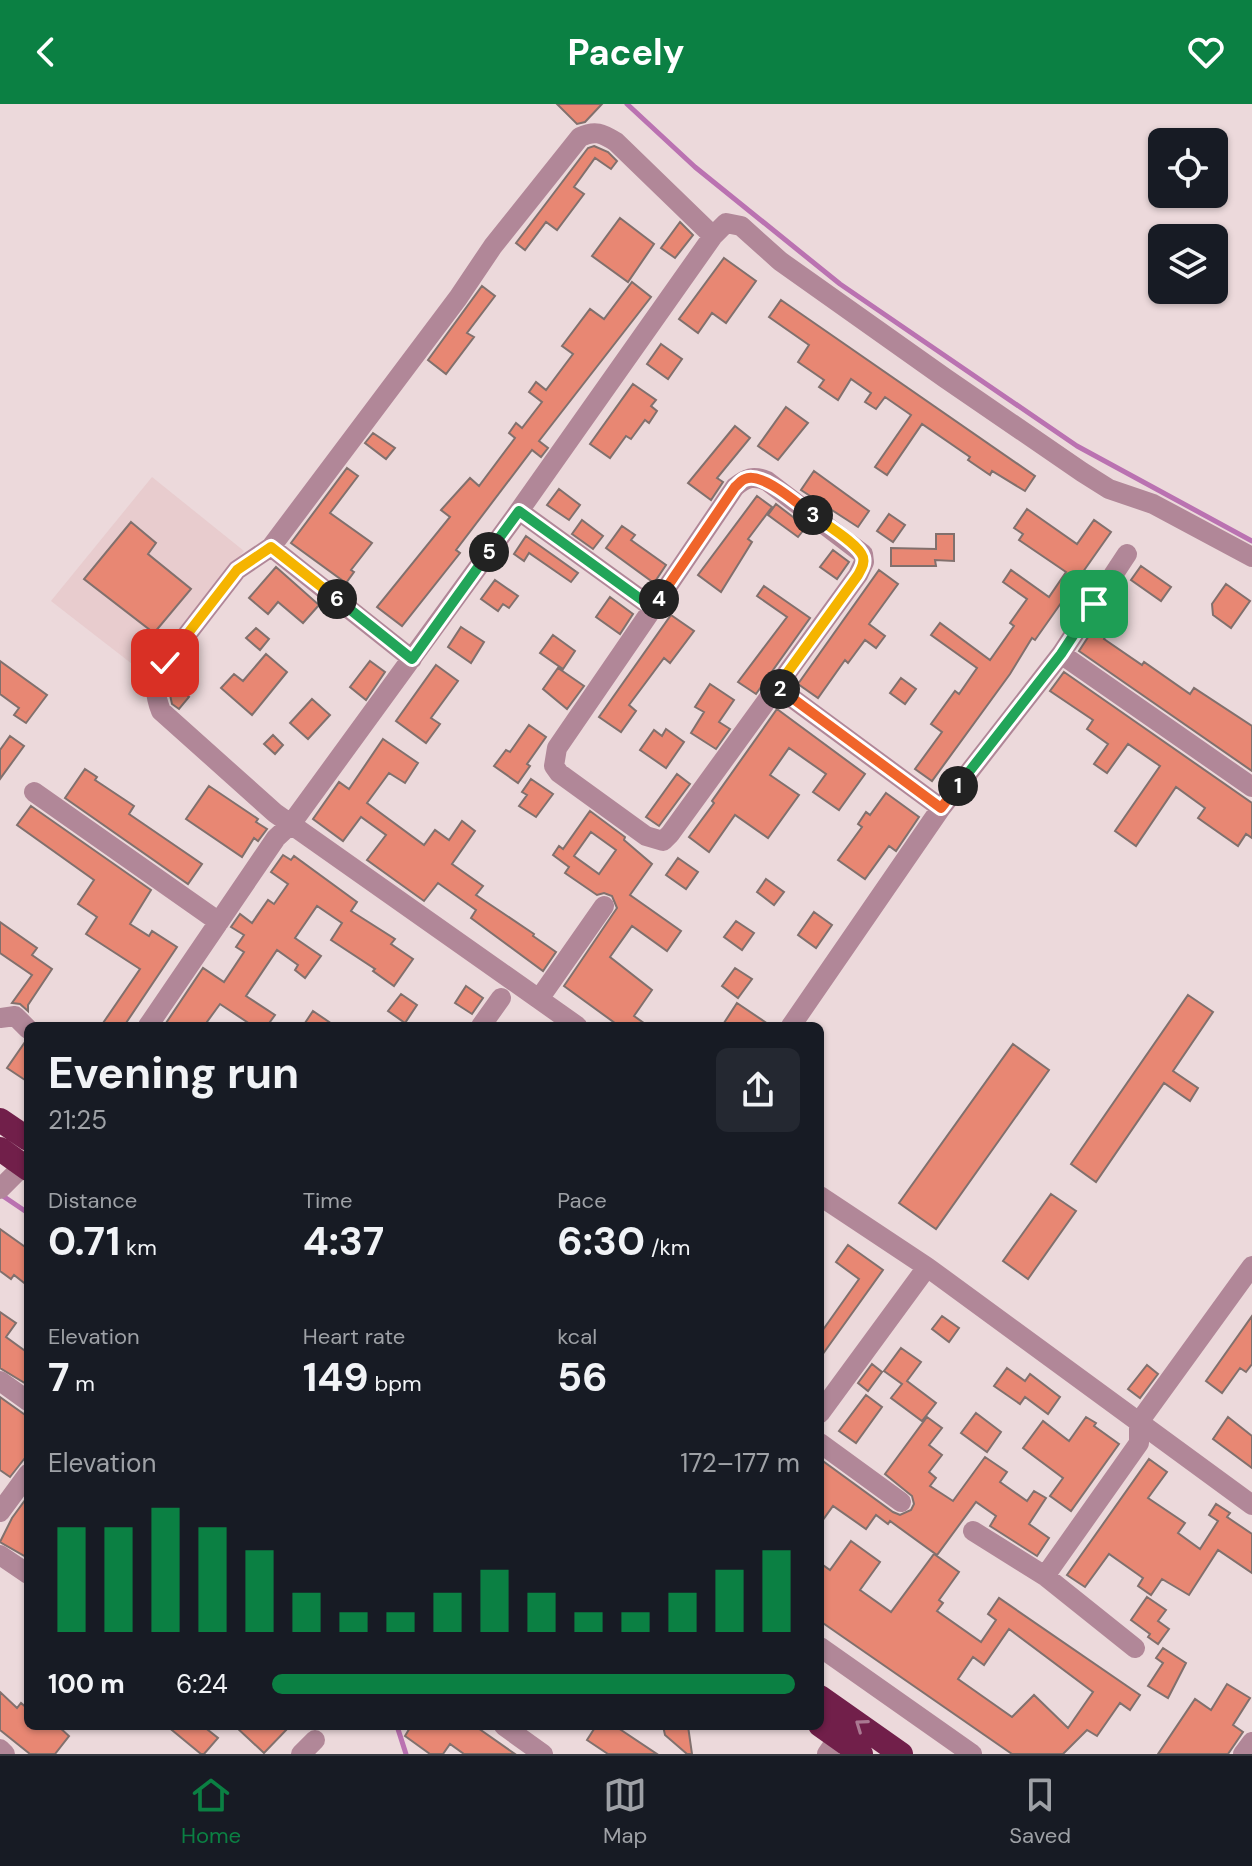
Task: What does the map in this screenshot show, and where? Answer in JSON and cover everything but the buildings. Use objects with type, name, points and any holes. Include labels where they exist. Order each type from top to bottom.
[{"type":"highway","points":[[0,1120],[24,1136]]},
{"type":"highway","points":[[0,1149],[24,1166]]},
{"type":"highway","points":[[824,1700],[901,1754]]},
{"type":"highway","points":[[828,1739],[861,1754]]},
{"type":"street","points":[[571,1022],[275,813],[161,711],[154,695],[156,680],[165,663],[237,570],[271,547],[458,298],[502,234],[580,137],[591,131],[616,142],[713,236]]},
{"type":"street","points":[[151,1022],[276,838],[291,824],[412,659],[713,236],[726,223],[741,226],[780,261],[1082,472],[1109,489],[1153,504],[1252,557]]},
{"type":"street","points":[[757,477],[767,481],[863,554],[864,562],[858,575],[663,841],[646,836],[559,773],[554,766],[557,748],[653,608],[735,487],[745,479],[757,477]]},
{"type":"street","points":[[519,511],[653,608]]},
{"type":"street","points":[[271,547],[412,659]]},
{"type":"street","points":[[794,1022],[941,808],[1061,654],[1127,554]]},
{"type":"street","points":[[1061,654],[1252,787]]},
{"type":"street","points":[[777,687],[941,808]]},
{"type":"street","points":[[34,792],[219,922]]},
{"type":"street","points":[[539,999],[604,906]]},
{"type":"street","points":[[484,1022],[501,998]]},
{"type":"street","points":[[0,1018],[15,1016],[24,1025]]},
{"type":"street","points":[[1,1188],[24,1168]]},
{"type":"street","points":[[824,1199],[927,1267],[1252,1505]]},
{"type":"street","points":[[1045,1576],[1139,1443],[1139,1422],[1252,1266]]},
{"type":"street","points":[[824,1408],[927,1267]]},
{"type":"street","points":[[0,1381],[24,1398]]},
{"type":"street","points":[[824,1446],[901,1502]]},
{"type":"street","points":[[0,1512],[24,1479]]},
{"type":"street","points":[[973,1531],[1045,1576],[1135,1648]]},
{"type":"street","points":[[0,1555],[24,1571]]},
{"type":"street","points":[[824,1650],[972,1754]]},
{"type":"street","points":[[510,1730],[543,1754]]},
{"type":"street","points":[[1243,1754],[1252,1742]]},
{"type":"street","points":[[0,1749],[5,1754]]},
{"type":"shaded area","points":[[152,477],[244,551],[145,674],[51,601]]},
{"type":"waterway","points":[[627,104],[695,167],[840,284],[1077,446],[1252,541]]},
{"type":"waterway","points":[[0,1194],[24,1210]]},
{"type":"waterway","points":[[398,1730],[406,1754]]},
{"type":"route","points":[[165,663],[237,570],[271,547],[412,659],[519,511],[653,608],[735,487],[745,479],[757,477],[767,481],[856,547],[863,554],[864,562],[858,575],[777,687],[941,808],[1061,654],[1094,604]]}]
